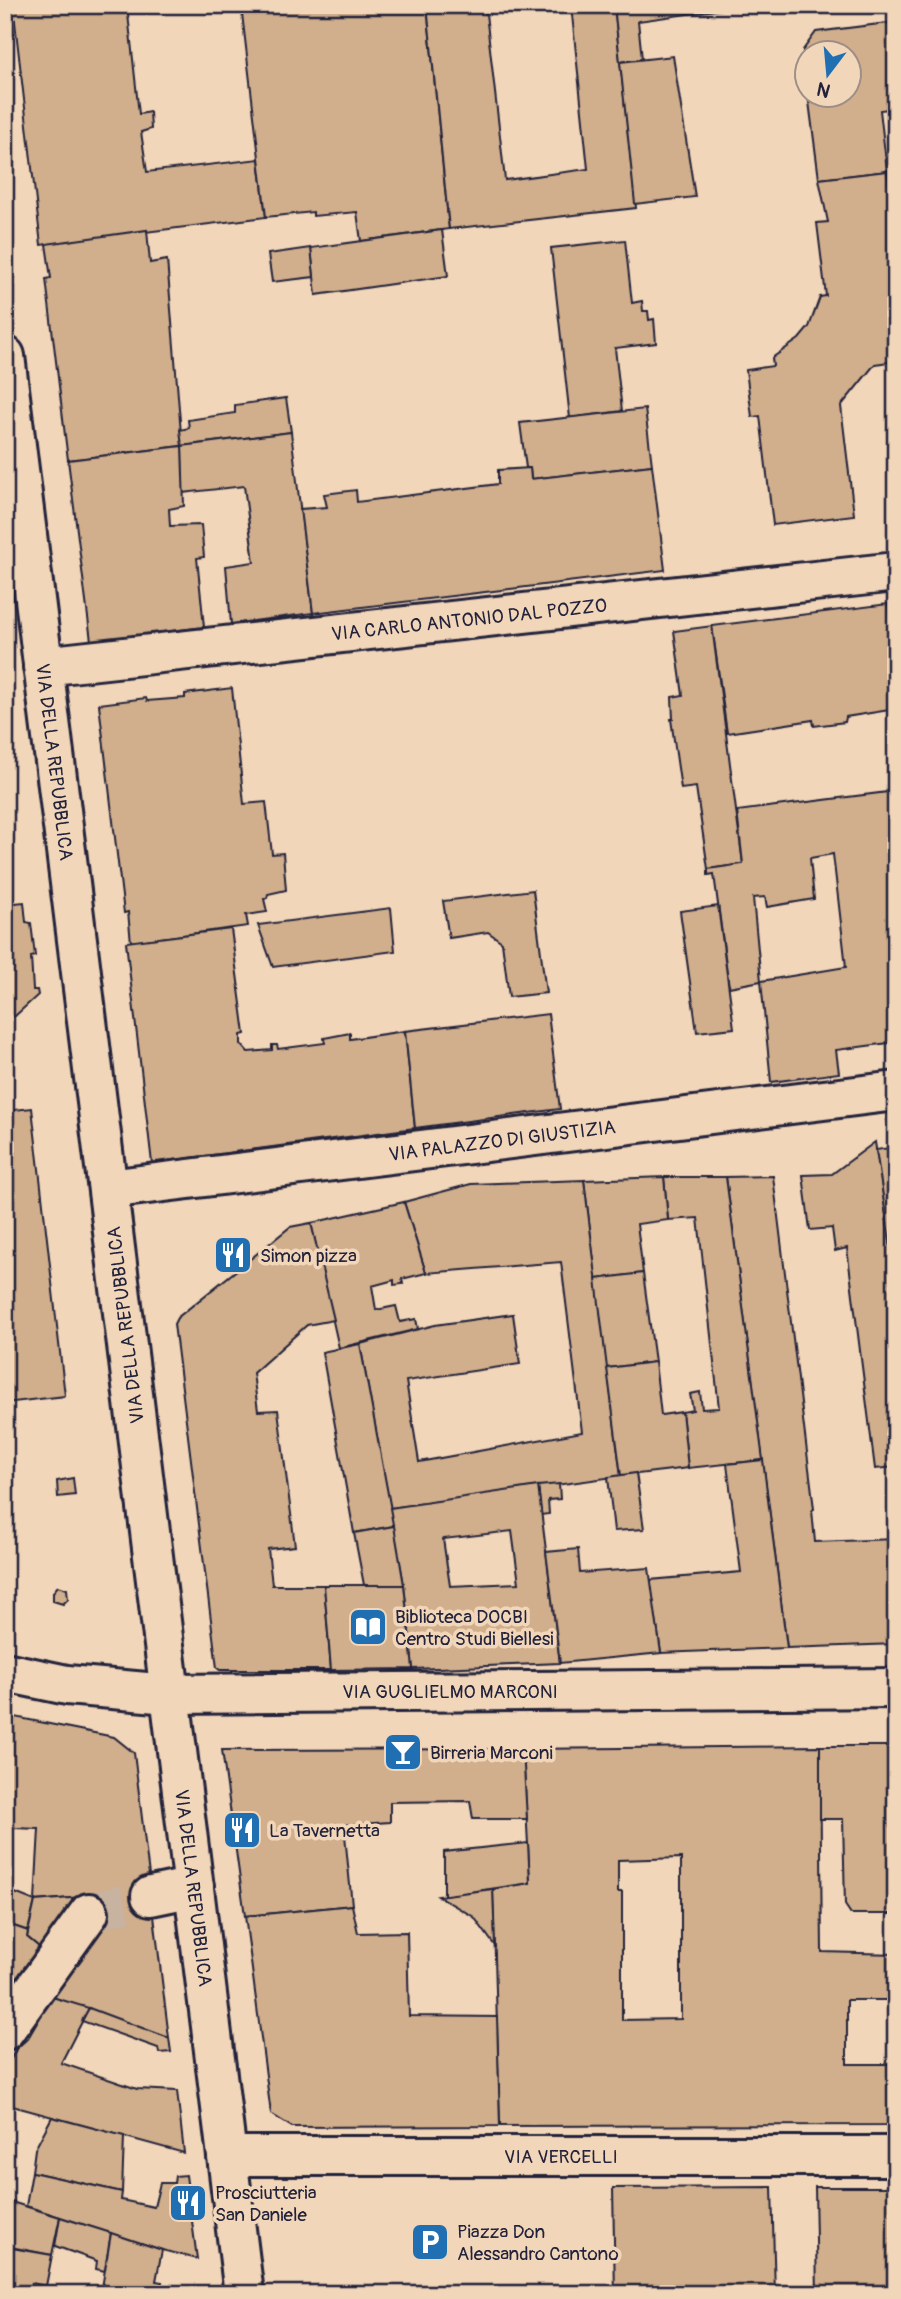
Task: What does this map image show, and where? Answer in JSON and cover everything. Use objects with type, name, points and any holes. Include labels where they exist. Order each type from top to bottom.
[{"type":"street","name":"VIA DELLA REPUBBLICA","points":[[5,356],[244,2294]]},
{"type":"street","name":"VIA CARLO ANTONIO DAL POZZO","points":[[43,666],[896,572]]},
{"type":"street","name":"VIA PALAZZO DI GIUSTIZIA","points":[[108,1189],[896,1091]]},
{"type":"street","name":"VIA GUGLIELMO MARCONI","points":[[5,1672],[67,1685],[169,1694],[896,1688]]},
{"type":"street","points":[[151,1896],[194,1887]]},
{"type":"street","points":[[5,2030],[89,1913]]},
{"type":"street","name":"VIA VERCELLI","points":[[227,2156],[896,2156]]},
{"type":"building","points":[[13,5],[127,5],[139,114],[150,112],[151,129],[141,132],[147,172],[259,159],[266,217],[41,245]]},
{"type":"building","points":[[241,5],[427,5],[449,229],[361,241],[357,212],[313,216],[313,212],[266,217]]},
{"type":"building","points":[[427,5],[485,5],[505,180],[588,169],[571,5],[614,5],[636,208],[449,229]]},
{"type":"building","points":[[614,5],[751,5],[638,21],[642,59],[620,62]]},
{"type":"building","points":[[896,22],[896,108],[880,110],[887,171],[819,179],[810,108],[862,108],[862,38],[812,38],[816,32]]},
{"type":"building","points":[[673,56],[695,197],[635,204],[620,62]]},
{"type":"building","points":[[887,171],[893,214],[896,213],[896,361],[875,364],[841,406],[854,515],[773,525],[760,416],[752,417],[746,370],[773,366],[772,358],[799,339],[809,327],[820,297],[826,296],[817,223],[828,222],[819,179]]},
{"type":"building","points":[[147,230],[150,263],[167,260],[182,446],[68,460],[46,279],[51,278],[46,244]]},
{"type":"building","points":[[442,230],[448,276],[316,295],[311,248]]},
{"type":"building","points":[[625,240],[632,303],[642,301],[643,311],[648,311],[649,320],[654,319],[656,343],[615,348],[622,411],[570,418],[551,248]]},
{"type":"building","points":[[311,248],[314,277],[272,282],[268,254]]},
{"type":"building","points":[[286,398],[291,432],[182,446],[180,430],[189,428],[188,420],[235,413],[235,405]]},
{"type":"building","points":[[645,409],[652,465],[531,479],[530,468],[526,468],[520,423]]},
{"type":"building","points":[[291,432],[313,613],[231,624],[226,566],[254,562],[244,486],[183,493],[182,446]]},
{"type":"building","points":[[182,446],[184,506],[169,509],[170,526],[201,525],[204,557],[197,558],[204,627],[91,641],[68,460]]},
{"type":"building","points":[[652,465],[665,570],[313,613],[300,509],[327,507],[324,494],[356,490],[357,502],[498,484],[498,470],[530,468],[531,479]]},
{"type":"building","points":[[896,603],[896,666],[888,604]]},
{"type":"building","points":[[888,604],[896,666],[896,709],[846,717],[845,722],[814,726],[813,720],[727,733],[712,626]]},
{"type":"building","points":[[712,626],[743,864],[708,869],[696,787],[681,789],[671,719],[672,697],[683,695],[674,631]]},
{"type":"building","points":[[232,688],[244,804],[266,802],[272,854],[283,853],[286,890],[268,894],[264,899],[267,912],[246,915],[248,926],[131,942],[128,912],[124,913],[99,704],[146,698],[147,701],[185,698],[185,694]]},
{"type":"building","points":[[896,791],[896,1042],[836,1050],[839,1073],[771,1082],[761,981],[729,987],[714,874],[708,875],[708,869],[743,864],[737,811]],"holes":[[[833,854],[846,967],[761,981],[753,898],[765,897],[767,907],[814,899],[810,858]]]},
{"type":"building","points":[[533,890],[546,993],[509,997],[502,942],[488,932],[449,938],[443,901]]},
{"type":"building","points":[[24,902],[26,922],[31,923],[35,956],[31,957],[33,990],[37,990],[38,995],[15,1016],[5,1017],[5,904]]},
{"type":"building","points":[[718,906],[734,1028],[697,1032],[680,911]]},
{"type":"building","points":[[391,908],[395,951],[273,967],[258,925]]},
{"type":"building","points":[[231,929],[245,1034],[241,1035],[241,1044],[248,1052],[272,1050],[272,1045],[277,1045],[278,1049],[325,1043],[324,1038],[350,1033],[350,1039],[405,1031],[415,1128],[152,1163],[126,942]]},
{"type":"building","points":[[548,1014],[560,1109],[415,1128],[405,1031]]},
{"type":"building","points":[[32,1108],[65,1396],[5,1403],[5,1111]]},
{"type":"building","points":[[875,1142],[896,1281],[896,1467],[875,1469],[847,1248],[835,1251],[832,1228],[810,1230],[803,1175],[832,1174]]},
{"type":"building","points":[[896,1147],[896,1281],[876,1150]]},
{"type":"building","points":[[773,1176],[814,1509],[815,1542],[896,1539],[896,1644],[787,1648],[726,1177]]},
{"type":"building","points":[[664,1177],[726,1177],[763,1460],[688,1468],[682,1412],[693,1410],[690,1394],[700,1392],[702,1409],[719,1408],[698,1218],[668,1220]]},
{"type":"building","points":[[664,1177],[668,1220],[637,1224],[643,1273],[596,1279],[584,1180]]},
{"type":"building","points":[[584,1180],[621,1476],[390,1508],[360,1344],[435,1325],[513,1314],[520,1364],[406,1381],[419,1462],[582,1432],[561,1262],[426,1273],[404,1202],[471,1184]]},
{"type":"building","points":[[404,1202],[426,1273],[402,1279],[403,1284],[394,1285],[394,1280],[372,1286],[376,1310],[396,1306],[400,1322],[416,1319],[418,1329],[339,1348],[311,1223]]},
{"type":"building","points":[[311,1223],[334,1320],[307,1325],[253,1373],[258,1411],[278,1410],[295,1546],[268,1549],[272,1585],[324,1585],[331,1670],[220,1670],[217,1668],[174,1324],[177,1318],[290,1227]]},
{"type":"building","points":[[643,1273],[655,1362],[607,1368],[596,1279]]},
{"type":"building","points":[[360,1344],[394,1526],[354,1533],[322,1352]]},
{"type":"building","points":[[655,1362],[661,1415],[682,1412],[688,1468],[621,1476],[607,1368]]},
{"type":"building","points":[[763,1460],[787,1648],[661,1653],[650,1580],[741,1572],[727,1464]]},
{"type":"building","points":[[636,1473],[644,1529],[614,1531],[608,1477]]},
{"type":"building","points":[[73,1478],[75,1495],[58,1497],[57,1481]]},
{"type":"building","points":[[559,1484],[560,1499],[548,1500],[549,1514],[541,1515],[538,1486]]},
{"type":"building","points":[[538,1486],[560,1663],[413,1669],[404,1585],[390,1508]],"holes":[[[512,1531],[519,1583],[450,1586],[443,1539]]]},
{"type":"building","points":[[394,1526],[404,1585],[364,1585],[354,1533]]},
{"type":"building","points":[[578,1549],[580,1573],[649,1568],[661,1653],[560,1663],[546,1552]]},
{"type":"building","name":"Biblioteca DOCBI Centro Studi Biellesi","points":[[324,1585],[404,1585],[413,1669],[331,1670]]},
{"type":"building","points":[[58,1586],[67,1589],[68,1599],[63,1604],[53,1601],[53,1592]]},
{"type":"building","points":[[5,1715],[114,1737],[134,1753],[169,2038],[52,1997],[83,1897],[35,1901],[39,1829],[5,1825]]},
{"type":"building","points":[[820,1746],[822,1952],[896,1954],[896,2000],[847,2000],[847,2064],[896,2064],[896,2125],[500,2126],[493,1889],[530,1883],[523,1749]],"holes":[[[681,1858],[681,2019],[622,2020],[622,1892],[618,1892],[618,1860]]]},
{"type":"building","points":[[820,1746],[896,1746],[896,1914],[851,1914],[845,1905],[843,1819],[820,1819]]},
{"type":"building","points":[[523,1749],[527,1819],[473,1819],[470,1801],[390,1802],[390,1822],[344,1825],[352,1905],[245,1916],[222,1750]]},
{"type":"building","points":[[528,1843],[530,1883],[444,1896],[444,1852]]},
{"type":"building","points":[[5,1889],[35,1901],[28,1931],[5,1923]]},
{"type":"building","points":[[493,1889],[495,1946],[474,1917],[438,1896]]},
{"type":"building","points":[[83,1897],[45,1952],[27,1937],[35,1901]]},
{"type":"building","points":[[352,1905],[358,1933],[407,1932],[409,2016],[497,2017],[500,2126],[292,2127],[271,2114],[245,1916]]},
{"type":"building","points":[[5,1923],[28,1931],[27,1937],[45,1952],[5,2009]]},
{"type":"building","points":[[52,1997],[89,2008],[61,2063],[137,2089],[177,2091],[184,2153],[5,2104],[5,2069],[17,2048],[28,2038]]},
{"type":"building","points":[[89,2008],[169,2038],[171,2052],[159,2053],[158,2048],[82,2021]]},
{"type":"building","points":[[52,2117],[124,2136],[122,2192],[32,2172],[35,2149]]},
{"type":"building","points":[[32,2172],[122,2192],[121,2200],[154,2207],[160,2183],[174,2183],[175,2176],[186,2175],[197,2259],[26,2206]]},
{"type":"building","points":[[772,2187],[775,2294],[615,2294],[613,2188]]},
{"type":"building","points":[[815,2187],[896,2187],[896,2294],[817,2294]]},
{"type":"building","points":[[5,2200],[60,2217],[52,2255],[5,2246]]},
{"type":"building","points":[[60,2217],[111,2233],[105,2271],[96,2269],[97,2261],[55,2246]]},
{"type":"building","points":[[111,2233],[162,2250],[156,2281],[162,2282],[160,2291],[154,2291],[154,2294],[101,2294]]},
{"type":"building","points":[[6,2247],[52,2255],[46,2286],[31,2283],[29,2294],[5,2294]]},
{"type":"tunnel","points":[[89,1913],[151,1896]]},
{"type":"place","name":"Simon pizza","points":[[233,1255]]},
{"type":"place","name":"Biblioteca DOCBI Centro Studi Biellesi","points":[[368,1627]]},
{"type":"place","name":"Birreria Marconi","points":[[403,1752]]},
{"type":"place","name":"La Tavernetta","points":[[242,1830]]},
{"type":"place","name":"Prosciutteria San Daniele","points":[[188,2203]]},
{"type":"place","name":"Piazza Don Alessandro Cantono","points":[[430,2242]]}]
